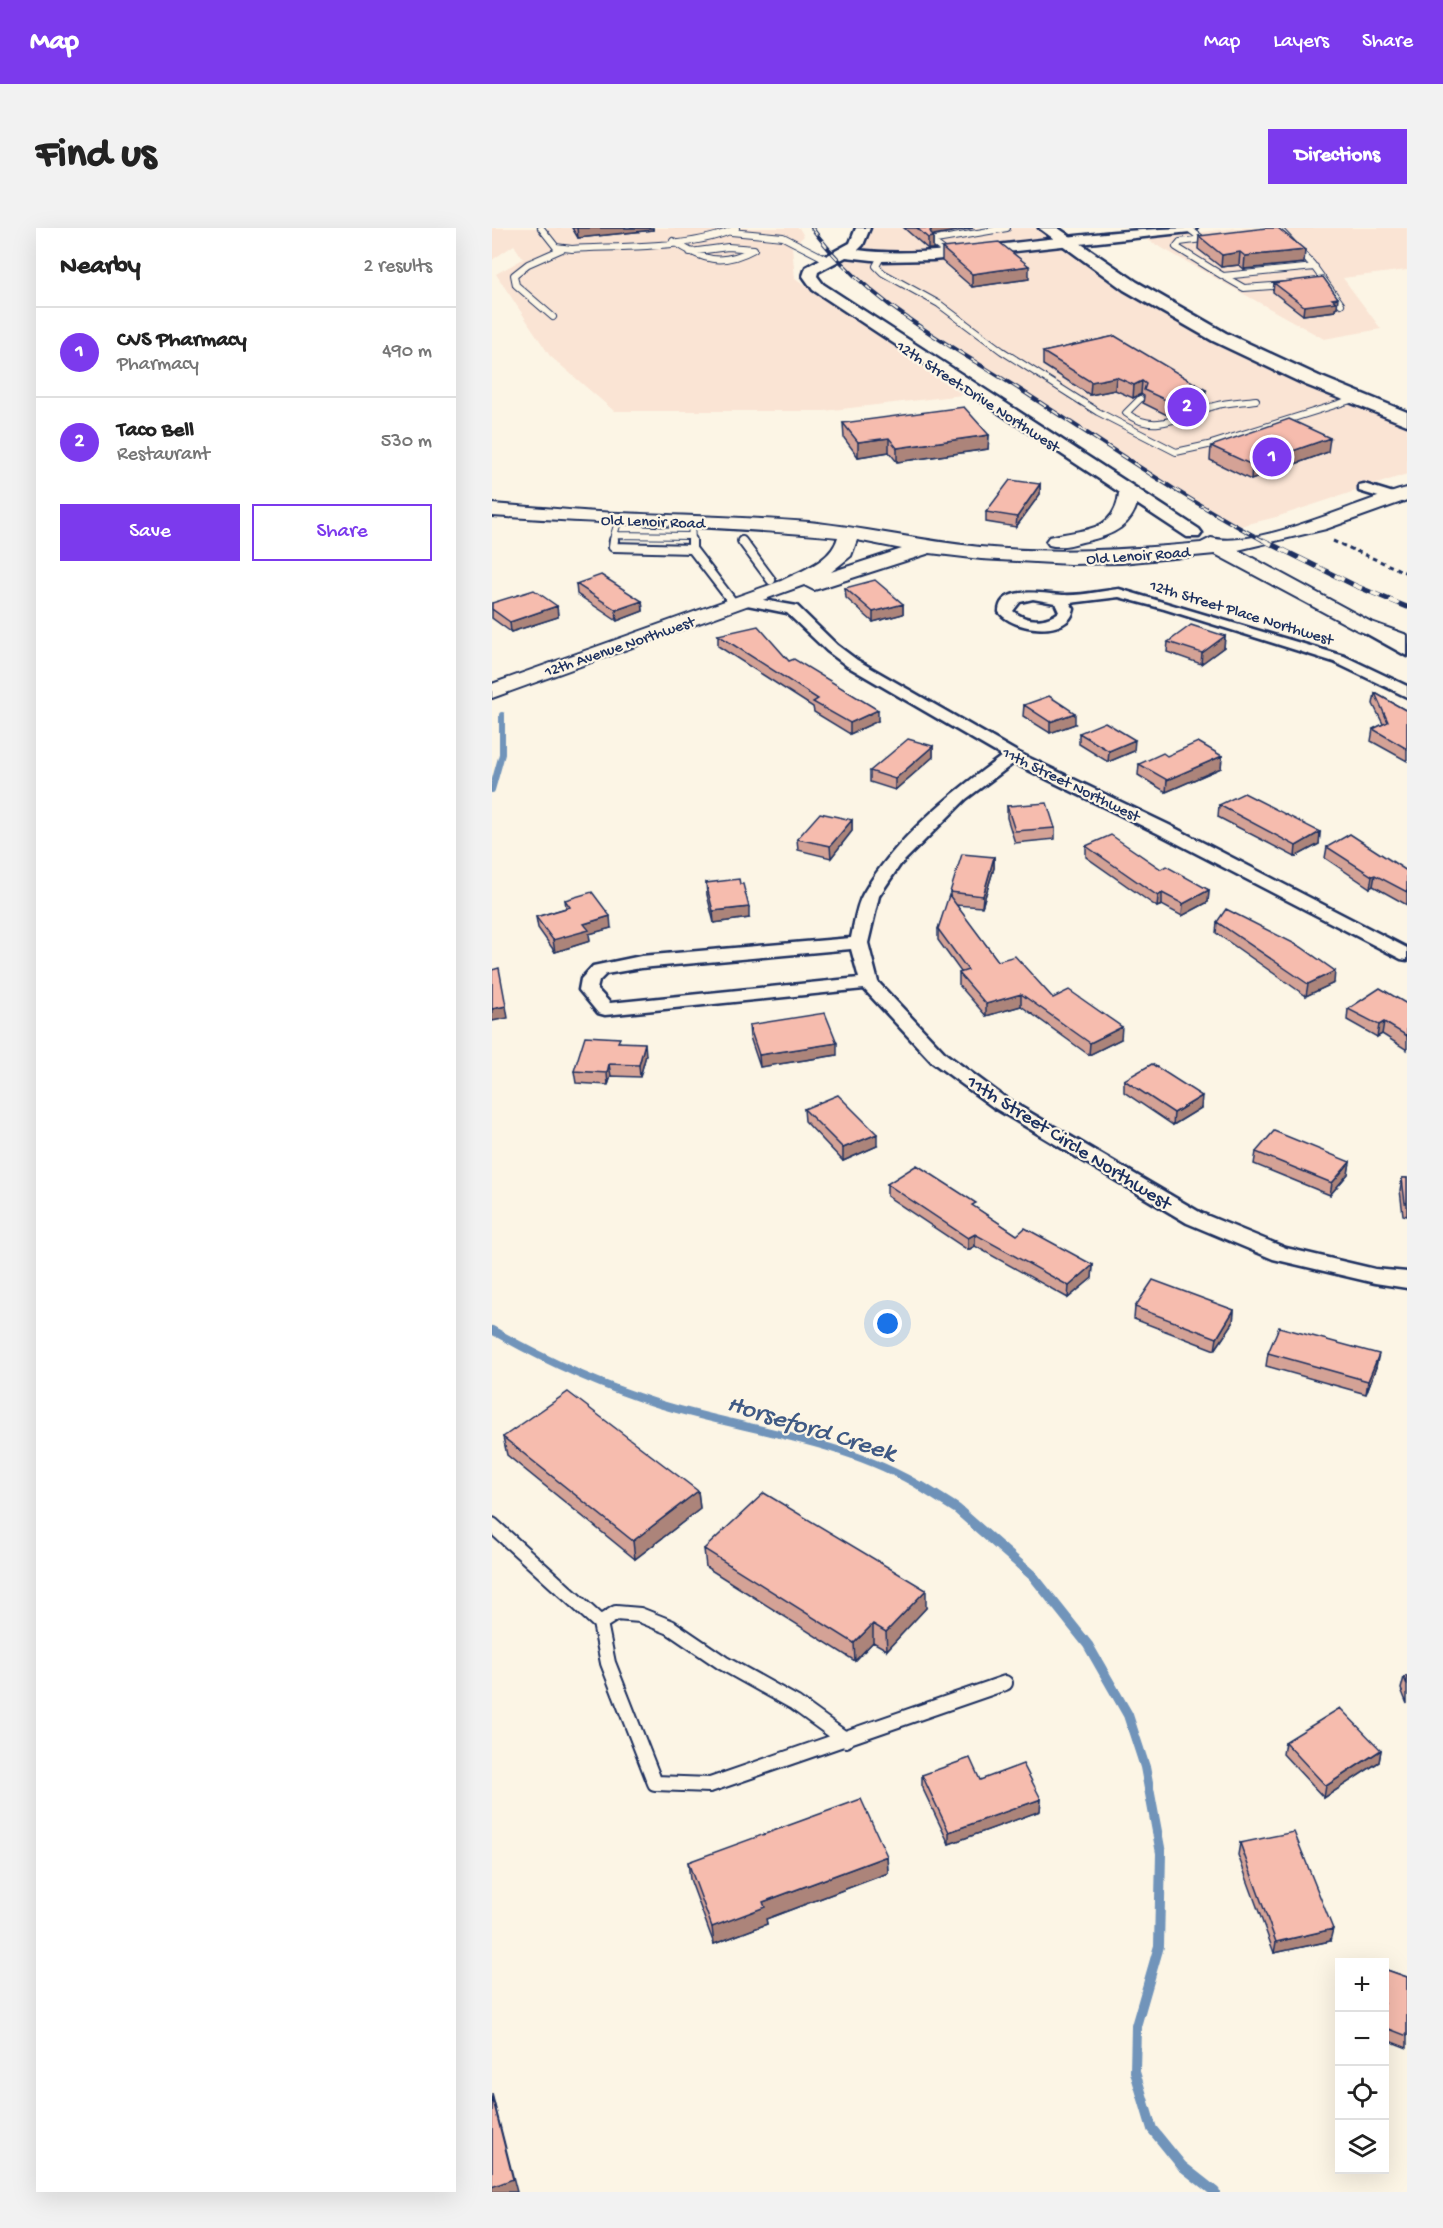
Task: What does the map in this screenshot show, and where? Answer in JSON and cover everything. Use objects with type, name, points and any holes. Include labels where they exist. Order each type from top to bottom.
[{"type":"highway","points":[[1047,228],[1064,242],[1141,292],[1237,346],[1354,399],[1407,419]]},
{"type":"highway","points":[[1092,233],[1126,256]]},
{"type":"highway","points":[[1372,406],[1407,424]]},
{"type":"main road","points":[[1343,495],[1407,474]]},
{"type":"main road","points":[[1056,541],[1096,535],[1112,527],[1126,512],[1129,493]]},
{"type":"main road","points":[[1217,548],[1261,540],[1319,525],[1403,498]]},
{"type":"main road","name":"Old Lenoir Road","points":[[492,510],[617,527],[690,528],[811,543],[849,532],[902,528],[1056,541],[1193,533],[1236,527],[1289,513]]},
{"type":"main road","name":"Old Lenoir Road","points":[[849,532],[928,547],[991,554],[1070,558],[1121,557],[1217,548],[1364,626],[1407,642]]},
{"type":"main road","name":"12th Avenue Northwest","points":[[492,691],[788,585],[823,568],[844,552],[849,532]]},
{"type":"main road","name":"12th Street Drive Northwest","points":[[1193,533],[1217,548]]},
{"type":"main road","name":"12th Avenue Northwest","points":[[741,603],[771,580],[811,543]]},
{"type":"main road","name":"12th Avenue Northwest","points":[[741,603],[795,590],[928,547]]},
{"type":"street","name":"12th Street Drive Northwest","points":[[863,228],[856,244],[811,270],[810,276],[825,294],[1193,533]]},
{"type":"street","points":[[843,252],[881,257],[950,255],[1064,242],[1092,233],[1189,228]]},
{"type":"street","points":[[1364,488],[1403,498]]},
{"type":"street","name":"12th Street Place Northwest","points":[[1060,600],[1119,593],[1169,606],[1339,659],[1407,692]]},
{"type":"street","name":"11th Street Northwest","points":[[741,603],[792,609],[832,648],[852,663],[1013,756],[1163,829],[1407,955]]},
{"type":"street","points":[[1364,626],[1407,651]]},
{"type":"street","name":"11th Street Circle Northwest","points":[[1013,756],[960,795],[894,861],[870,896],[859,943],[869,983],[939,1058],[1000,1103],[1194,1218],[1281,1254],[1375,1276],[1407,1280]]},
{"type":"street","points":[[859,943],[640,962],[600,970],[590,979],[588,990],[605,1009],[869,983]]},
{"type":"lane","points":[[541,228],[551,243],[562,249]]},
{"type":"lane","points":[[776,228],[783,237]]},
{"type":"lane","points":[[950,255],[935,244],[936,240],[1007,228]]},
{"type":"lane","points":[[1189,228],[1202,239]]},
{"type":"lane","points":[[1278,228],[1315,267],[1341,304]]},
{"type":"lane","points":[[553,316],[516,285],[514,275],[528,264],[562,249],[673,241],[734,230],[783,237],[828,260]]},
{"type":"lane","points":[[1214,238],[1180,242],[1176,247],[1244,288],[1300,284]]},
{"type":"lane","points":[[673,241],[690,252],[709,259],[742,254],[754,249],[728,247],[690,252]]},
{"type":"lane","points":[[881,257],[876,266],[883,273],[939,304],[1002,351],[1098,412],[1176,452],[1208,445],[1354,399]]},
{"type":"lane","points":[[1223,276],[1315,267]]},
{"type":"lane","points":[[1311,282],[1323,281]]},
{"type":"lane","points":[[1140,399],[1126,413],[1146,424],[1161,424],[1216,406],[1256,400]]},
{"type":"lane","points":[[617,527],[613,547],[692,549]]},
{"type":"lane","points":[[690,528],[692,549],[741,603]]},
{"type":"lane","points":[[742,542],[771,580]]},
{"type":"lane","points":[[492,1525],[600,1623],[608,1663],[655,1784],[710,1785],[846,1740],[1005,1683]]},
{"type":"lane","points":[[600,1623],[616,1613],[640,1615],[670,1627],[723,1663],[795,1703],[846,1740]]},
{"type":"path","points":[[1326,538],[1407,573]]},
{"type":"shaded area","points":[[492,228],[799,228],[804,236],[792,247],[795,278],[963,395],[824,411],[614,411],[550,356],[496,274],[523,259],[514,245],[492,260]]},
{"type":"shaded area","points":[[863,228],[1047,228],[1141,292],[1407,424],[1407,474],[1276,517],[1236,527],[988,369],[871,291],[834,255],[843,252]]},
{"type":"shaded area","points":[[1237,228],[1407,228],[1407,270],[1343,278],[1381,329],[1324,339],[1146,239]]},
{"type":"building","points":[[917,228],[932,228],[930,231],[933,237],[928,238]]},
{"type":"building","points":[[1278,228],[1305,250],[1245,256],[1240,252],[1222,255],[1199,236]]},
{"type":"building","points":[[999,242],[1029,266],[972,274],[942,248]]},
{"type":"building","points":[[1323,277],[1338,298],[1332,299],[1336,302],[1304,306],[1274,283]]},
{"type":"building","points":[[1115,336],[1206,390],[1170,402],[1144,390],[1146,384],[1142,381],[1134,385],[1116,377],[1091,382],[1043,352]]},
{"type":"building","points":[[964,407],[989,435],[897,448],[889,438],[858,442],[843,423]]},
{"type":"building","points":[[1289,419],[1330,438],[1252,465],[1211,446]]},
{"type":"building","points":[[1010,480],[1040,484],[1017,517],[986,512]]},
{"type":"building","points":[[601,575],[642,601],[616,610],[576,584]]},
{"type":"building","points":[[875,580],[903,604],[873,612],[845,588]]},
{"type":"building","points":[[534,590],[557,606],[510,622],[492,609],[492,603]]},
{"type":"building","points":[[1191,625],[1225,636],[1202,653],[1168,642]]},
{"type":"building","points":[[758,626],[789,661],[794,659],[878,710],[850,723],[813,702],[818,699],[718,635]]},
{"type":"building","points":[[1375,693],[1407,711],[1407,749],[1373,729],[1388,722]]},
{"type":"building","points":[[1049,696],[1075,713],[1050,722],[1024,705]]},
{"type":"building","points":[[1105,722],[1135,740],[1109,751],[1079,733]]},
{"type":"building","points":[[908,739],[933,746],[895,779],[870,771]]},
{"type":"building","points":[[1198,742],[1222,756],[1167,780],[1139,764],[1163,753],[1167,756]]},
{"type":"building","points":[[1244,793],[1320,832],[1296,846],[1219,805]]},
{"type":"building","points":[[1047,803],[1055,828],[1015,831],[1007,806]]},
{"type":"building","points":[[820,813],[852,820],[830,846],[797,839]]},
{"type":"building","points":[[1350,834],[1407,871],[1407,892],[1375,875],[1372,876],[1327,847]]},
{"type":"building","points":[[1111,835],[1161,869],[1166,866],[1209,890],[1183,904],[1162,893],[1158,896],[1086,846]]},
{"type":"building","points":[[962,854],[994,857],[983,896],[950,892]]},
{"type":"building","points":[[739,879],[740,884],[743,884],[749,907],[713,911],[706,883]]},
{"type":"building","points":[[592,892],[610,916],[584,924],[589,930],[553,940],[536,917],[570,907],[565,900]]},
{"type":"building","points":[[949,895],[998,961],[1015,956],[1053,998],[1069,990],[1122,1027],[1090,1043],[1021,994],[986,1004],[959,973],[968,970],[938,929]]},
{"type":"building","points":[[1226,909],[1301,947],[1335,971],[1308,984],[1217,922]]},
{"type":"building","points":[[499,968],[506,1006],[492,1009],[492,970]]},
{"type":"building","points":[[1380,988],[1407,1004],[1407,1036],[1384,1022],[1379,1025],[1348,1009]]},
{"type":"building","points":[[825,1013],[837,1043],[759,1055],[749,1025]]},
{"type":"building","points":[[585,1036],[620,1038],[618,1042],[645,1043],[639,1065],[609,1064],[607,1073],[574,1071]]},
{"type":"building","points":[[1152,1064],[1202,1096],[1174,1113],[1124,1080]]},
{"type":"building","points":[[838,1095],[877,1134],[843,1148],[804,1109]]},
{"type":"building","points":[[1274,1131],[1350,1162],[1332,1183],[1256,1152]]},
{"type":"building","points":[[917,1165],[976,1203],[972,1205],[1017,1235],[1025,1228],[1093,1265],[1069,1286],[975,1234],[968,1238],[887,1184]]},
{"type":"building","points":[[1402,1178],[1407,1178],[1407,1203],[1405,1203]]},
{"type":"building","points":[[1153,1280],[1234,1310],[1217,1338],[1135,1307]]},
{"type":"building","points":[[1279,1327],[1379,1354],[1368,1381],[1268,1353]]},
{"type":"building","points":[[568,1392],[698,1491],[633,1541],[503,1437]]},
{"type":"building","points":[[764,1493],[926,1590],[886,1632],[873,1624],[854,1643],[704,1549]]},
{"type":"building","points":[[1340,1708],[1381,1750],[1326,1786],[1285,1742]]},
{"type":"building","points":[[970,1758],[980,1780],[1023,1764],[1041,1799],[949,1832],[922,1775]]},
{"type":"building","points":[[861,1799],[887,1856],[763,1902],[765,1907],[712,1927],[688,1862]]},
{"type":"building","points":[[1294,1832],[1333,1929],[1276,1942],[1240,1843]]},
{"type":"building","points":[[1389,1971],[1407,1977],[1407,2036],[1389,2029]]},
{"type":"building","points":[[492,2096],[513,2179],[492,2187]]},
{"type":"waterway","points":[[492,790],[502,754],[502,715]]},
{"type":"waterway","name":"Horseford Creek","points":[[492,1330],[553,1362],[616,1389],[692,1413],[829,1447],[862,1458],[925,1489]]},
{"type":"waterway","name":"Horseford Creek","points":[[922,1487],[957,1509],[1033,1576],[1088,1645],[1128,1715],[1145,1767],[1161,1853],[1159,1946],[1136,2026],[1135,2072],[1152,2129],[1182,2166],[1215,2192]]},
{"type":"railway","points":[[812,228],[858,279],[913,322],[1176,490],[1266,542]]},
{"type":"railway","points":[[1263,540],[1356,586],[1407,607]]},
{"type":"place","name":"Taco Bell","points":[[1187,407]]},
{"type":"place","name":"CVS Pharmacy","points":[[1272,457]]}]
